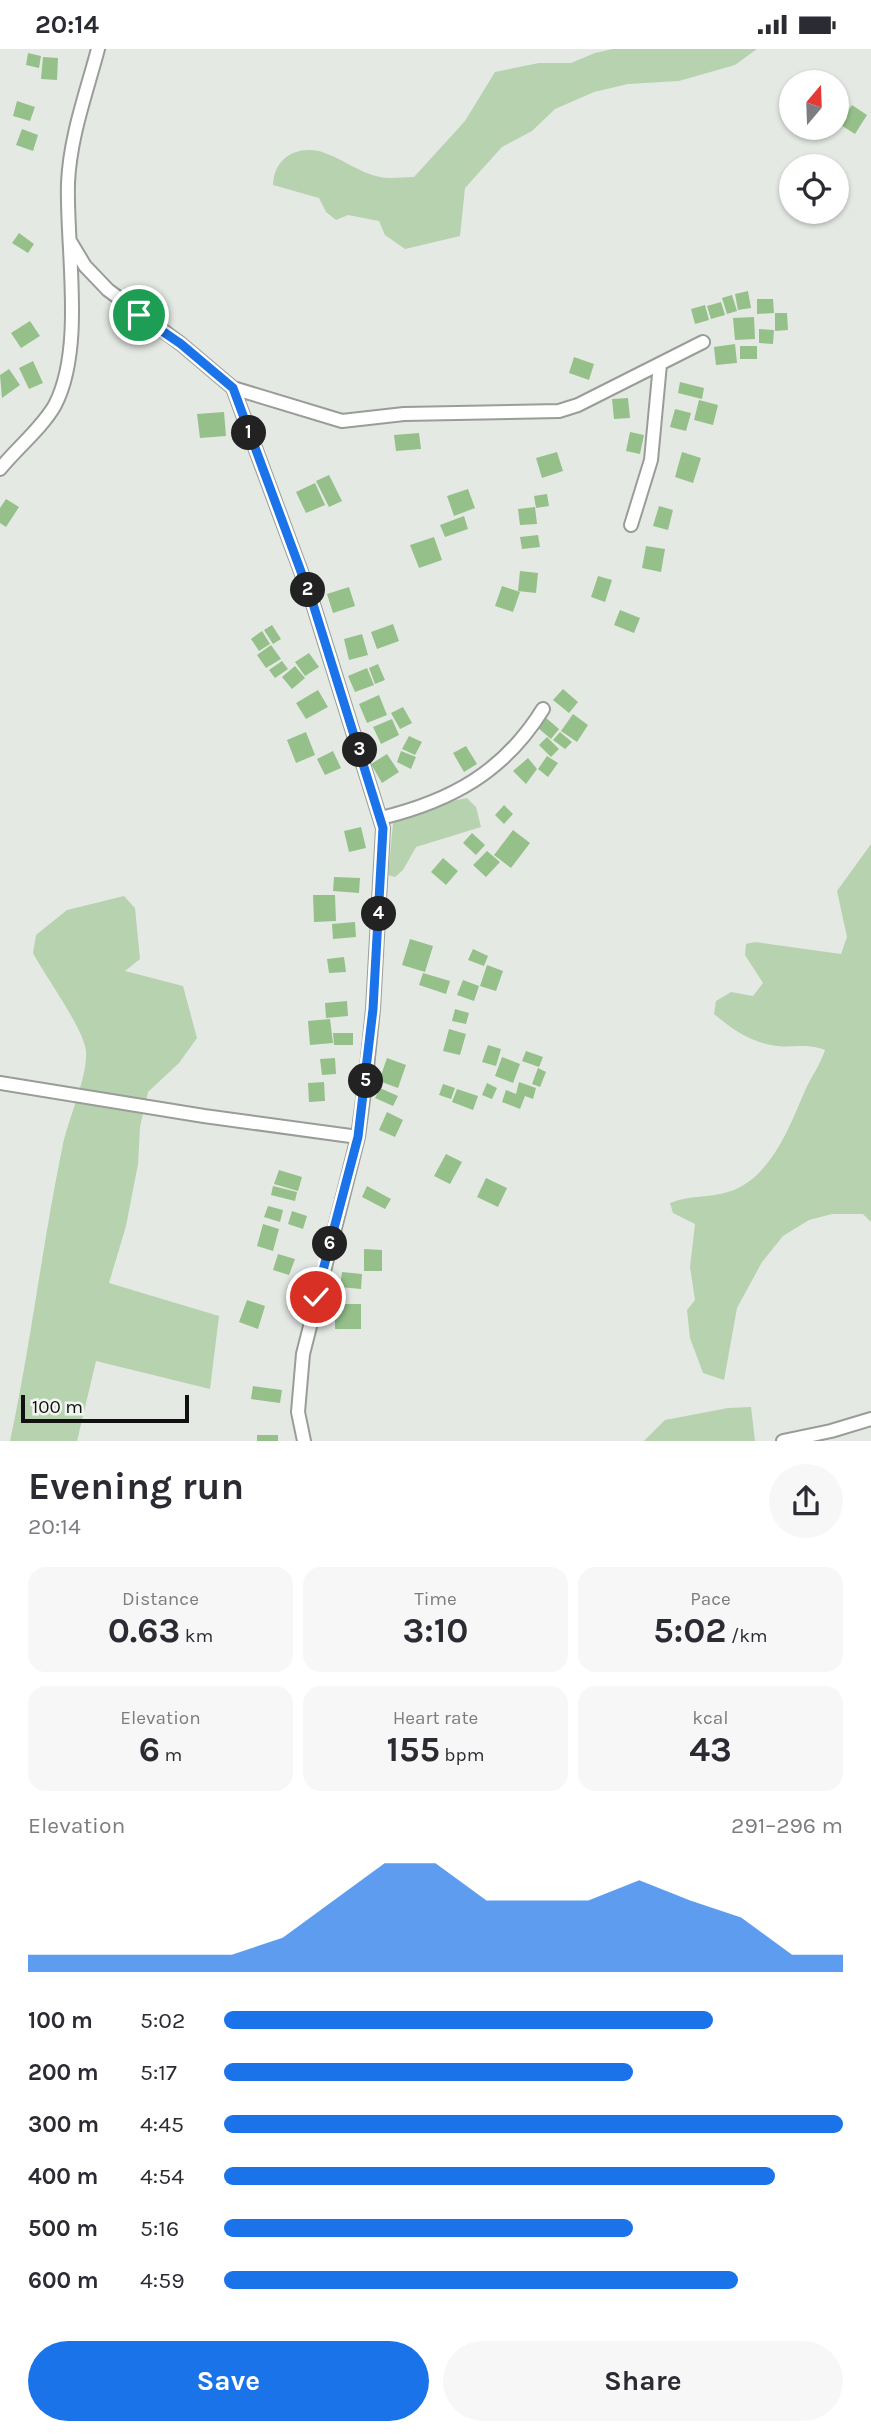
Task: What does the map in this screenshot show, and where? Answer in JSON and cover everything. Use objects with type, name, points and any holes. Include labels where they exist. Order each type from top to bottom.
[{"type":"street","points":[[0,469],[54,406],[62,384],[70,345],[68,184],[71,151],[98,49]]},
{"type":"street","points":[[70,241],[85,266],[108,290],[181,344],[233,388],[342,421],[404,414],[548,412],[578,405],[703,342]]},
{"type":"street","points":[[631,525],[651,460],[660,364]]},
{"type":"street","points":[[233,388],[313,604],[381,818],[384,840],[373,1009],[358,1137],[303,1354],[298,1412],[304,1441]]},
{"type":"street","points":[[381,818],[422,807],[460,791],[512,750],[543,709]]},
{"type":"street","points":[[0,1083],[216,1118],[358,1137]]},
{"type":"street","points":[[783,1441],[871,1419]]},
{"type":"green space","points":[[613,49],[757,49],[735,65],[679,81],[628,84],[594,92],[555,109],[532,131],[502,147],[465,188],[460,236],[405,249],[385,235],[379,221],[348,215],[336,220],[326,212],[319,198],[273,185],[281,162],[293,153],[310,150],[326,153],[380,177],[414,177],[465,121],[495,72],[539,63],[571,63]]},
{"type":"green space","points":[[467,798],[476,807],[481,827],[416,847],[403,870],[395,877],[388,875],[393,823],[433,805]]},
{"type":"green space","points":[[871,844],[871,1222],[863,1214],[832,1214],[809,1220],[783,1236],[762,1262],[737,1308],[724,1380],[703,1373],[690,1338],[687,1310],[695,1300],[690,1267],[695,1224],[673,1213],[670,1203],[728,1192],[743,1186],[755,1176],[766,1165],[784,1137],[825,1050],[806,1046],[777,1046],[751,1039],[714,1014],[716,1001],[731,992],[753,996],[763,983],[745,955],[746,944],[755,942],[841,954],[847,937],[837,891]]},
{"type":"green space","points":[[124,896],[135,908],[140,959],[125,971],[183,986],[197,1038],[179,1063],[148,1092],[140,1127],[138,1164],[126,1226],[109,1283],[219,1316],[210,1389],[96,1361],[77,1441],[10,1441],[62,1149],[86,1062],[84,1041],[79,1030],[33,953],[36,935],[67,910]]},
{"type":"green space","points":[[751,1407],[755,1441],[644,1441],[665,1420],[728,1408]]},
{"type":"building","points":[[28,53],[41,56],[39,68],[26,65]]},
{"type":"building","points":[[43,57],[58,58],[57,80],[41,79]]},
{"type":"building","points":[[17,101],[35,107],[30,121],[13,116]]},
{"type":"building","points":[[852,105],[867,115],[855,134],[849,130],[849,109]]},
{"type":"building","points":[[22,129],[38,135],[33,151],[16,145]]},
{"type":"building","points":[[19,233],[34,244],[28,253],[12,243]]},
{"type":"building","points":[[748,291],[751,308],[738,310],[735,294]]},
{"type":"building","points":[[732,295],[737,311],[727,314],[722,298]]},
{"type":"building","points":[[757,299],[773,299],[774,313],[757,314]]},
{"type":"building","points":[[721,302],[725,315],[711,319],[707,306]]},
{"type":"building","points":[[705,305],[709,320],[695,324],[691,309]]},
{"type":"building","points":[[775,313],[787,313],[788,330],[775,331]]},
{"type":"building","points":[[754,317],[755,339],[735,340],[733,318]]},
{"type":"building","points":[[30,321],[40,336],[21,348],[11,333]]},
{"type":"building","points":[[759,329],[774,330],[773,344],[759,343]]},
{"type":"building","points":[[735,344],[737,363],[716,365],[714,347]]},
{"type":"building","points":[[740,346],[757,346],[757,359],[740,359]]},
{"type":"building","points":[[574,357],[594,364],[589,380],[569,373]]},
{"type":"building","points":[[33,361],[43,383],[29,389],[19,368]]},
{"type":"building","points":[[9,369],[20,385],[2,398],[0,375]]},
{"type":"building","points":[[680,382],[704,388],[702,399],[678,393]]},
{"type":"building","points":[[628,398],[630,418],[614,419],[612,399]]},
{"type":"building","points":[[699,400],[718,405],[713,425],[694,420]]},
{"type":"building","points":[[675,409],[691,413],[686,431],[670,427]]},
{"type":"building","points":[[224,412],[226,436],[200,438],[197,414]]},
{"type":"building","points":[[630,432],[644,435],[640,454],[626,451]]},
{"type":"building","points":[[419,433],[421,449],[396,451],[394,435]]},
{"type":"building","points":[[557,452],[563,471],[542,478],[536,458]]},
{"type":"building","points":[[682,452],[701,458],[693,483],[675,477]]},
{"type":"building","points":[[329,475],[342,501],[329,507],[316,481]]},
{"type":"building","points":[[315,483],[325,505],[306,513],[296,492]]},
{"type":"building","points":[[468,489],[475,508],[454,516],[447,496]]},
{"type":"building","points":[[547,494],[549,506],[536,508],[534,496]]},
{"type":"building","points":[[6,499],[19,507],[6,527],[0,523],[0,508]]},
{"type":"building","points":[[659,506],[673,510],[668,530],[653,526]]},
{"type":"building","points":[[535,507],[537,524],[520,525],[518,509]]},
{"type":"building","points":[[464,516],[468,529],[445,537],[440,525]]},
{"type":"building","points":[[538,535],[540,547],[522,549],[520,537]]},
{"type":"building","points":[[434,537],[442,560],[419,568],[410,545]]},
{"type":"building","points":[[646,546],[665,549],[661,572],[642,568]]},
{"type":"building","points":[[520,571],[538,573],[536,593],[518,591]]},
{"type":"building","points":[[598,576],[612,580],[605,602],[591,597]]},
{"type":"building","points":[[502,586],[520,592],[513,612],[495,606]]},
{"type":"building","points":[[349,587],[355,606],[333,613],[327,594]]},
{"type":"building","points":[[620,610],[640,618],[634,633],[614,625]]},
{"type":"building","points":[[393,624],[399,641],[377,649],[371,632]]},
{"type":"building","points":[[272,625],[281,639],[273,644],[264,630]]},
{"type":"building","points":[[262,631],[270,644],[259,651],[251,639]]},
{"type":"building","points":[[362,634],[368,655],[349,660],[344,639]]},
{"type":"building","points":[[271,645],[281,659],[266,668],[257,655]]},
{"type":"building","points":[[309,653],[319,667],[305,676],[295,662]]},
{"type":"building","points":[[282,661],[288,669],[275,678],[269,670]]},
{"type":"building","points":[[378,664],[385,680],[375,684],[369,668]]},
{"type":"building","points":[[295,666],[305,678],[292,689],[282,677]]},
{"type":"building","points":[[367,668],[374,685],[355,692],[348,676]]},
{"type":"building","points":[[563,689],[578,702],[569,713],[553,700]]},
{"type":"building","points":[[318,690],[328,707],[306,719],[296,703]]},
{"type":"building","points":[[379,695],[387,715],[367,723],[359,704]]},
{"type":"building","points":[[403,707],[412,723],[400,729],[391,713]]},
{"type":"building","points":[[573,714],[588,725],[577,742],[561,731]]},
{"type":"building","points":[[545,717],[559,729],[551,739],[537,727]]},
{"type":"building","points":[[392,719],[399,735],[381,744],[373,727]]},
{"type":"building","points":[[306,732],[315,755],[296,763],[287,740]]},
{"type":"building","points":[[560,732],[572,742],[565,749],[553,740]]},
{"type":"building","points":[[409,736],[422,742],[415,755],[402,749]]},
{"type":"building","points":[[547,737],[559,749],[551,757],[539,745]]},
{"type":"building","points":[[466,746],[477,764],[464,772],[453,753]]},
{"type":"building","points":[[333,751],[341,768],[325,775],[317,759]]},
{"type":"building","points":[[401,751],[416,757],[411,769],[397,762]]},
{"type":"building","points":[[387,754],[399,772],[382,783],[371,764]]},
{"type":"building","points":[[547,756],[558,763],[548,777],[538,769]]},
{"type":"building","points":[[528,758],[537,769],[526,784],[513,771]]},
{"type":"building","points":[[504,805],[513,814],[504,824],[495,815]]},
{"type":"building","points":[[361,827],[366,848],[349,852],[344,831]]},
{"type":"building","points":[[513,830],[530,843],[511,868],[494,855]]},
{"type":"building","points":[[472,833],[485,845],[476,855],[463,843]]},
{"type":"building","points":[[487,851],[500,862],[486,877],[473,865]]},
{"type":"building","points":[[443,858],[458,871],[446,885],[431,872]]},
{"type":"building","points":[[334,877],[360,878],[359,893],[333,891]]},
{"type":"building","points":[[313,895],[335,895],[336,921],[314,922]]},
{"type":"building","points":[[355,922],[356,937],[333,939],[332,924]]},
{"type":"building","points":[[410,939],[433,946],[425,972],[402,965]]},
{"type":"building","points":[[473,949],[488,956],[484,966],[468,960]]},
{"type":"building","points":[[344,957],[346,972],[329,973],[327,959]]},
{"type":"building","points":[[487,965],[503,971],[496,991],[480,986]]},
{"type":"building","points":[[423,973],[450,981],[446,994],[419,985]]},
{"type":"building","points":[[463,980],[479,986],[474,1001],[457,995]]},
{"type":"building","points":[[347,1001],[348,1016],[326,1018],[325,1003]]},
{"type":"building","points":[[455,1009],[469,1013],[466,1024],[452,1021]]},
{"type":"building","points":[[330,1019],[333,1043],[310,1045],[308,1021]]},
{"type":"building","points":[[449,1029],[466,1034],[460,1055],[443,1051]]},
{"type":"building","points":[[333,1033],[353,1033],[353,1045],[334,1045]]},
{"type":"building","points":[[488,1045],[501,1049],[496,1066],[482,1062]]},
{"type":"building","points":[[526,1051],[543,1057],[539,1067],[522,1061]]},
{"type":"building","points":[[502,1057],[520,1064],[513,1083],[495,1076]]},
{"type":"building","points":[[335,1058],[336,1074],[322,1075],[320,1059]]},
{"type":"building","points":[[387,1058],[406,1065],[398,1088],[379,1081]]},
{"type":"building","points":[[538,1068],[546,1072],[540,1087],[532,1084]]},
{"type":"building","points":[[324,1082],[325,1101],[309,1102],[308,1083]]},
{"type":"building","points":[[519,1082],[536,1088],[533,1099],[525,1096],[520,1109],[502,1102],[506,1090],[516,1094]]},
{"type":"building","points":[[487,1083],[497,1088],[492,1099],[482,1095]]},
{"type":"building","points":[[443,1084],[455,1088],[451,1099],[439,1095]]},
{"type":"building","points":[[380,1088],[398,1096],[393,1106],[375,1098]]},
{"type":"building","points":[[457,1089],[478,1096],[473,1110],[452,1102]]},
{"type":"building","points":[[387,1112],[403,1120],[395,1137],[379,1130]]},
{"type":"building","points":[[446,1154],[462,1162],[450,1184],[434,1176]]},
{"type":"building","points":[[279,1170],[302,1177],[298,1191],[274,1184]]},
{"type":"building","points":[[486,1178],[507,1188],[498,1207],[477,1197]]},
{"type":"building","points":[[273,1186],[297,1192],[295,1201],[271,1195]]},
{"type":"building","points":[[367,1186],[391,1199],[385,1209],[362,1197]]},
{"type":"building","points":[[268,1206],[283,1210],[280,1222],[264,1217]]},
{"type":"building","points":[[292,1211],[307,1216],[303,1229],[288,1224]]},
{"type":"building","points":[[263,1224],[279,1229],[273,1251],[257,1246]]},
{"type":"building","points":[[364,1249],[382,1250],[382,1271],[364,1271]]},
{"type":"building","points":[[278,1254],[295,1259],[289,1275],[273,1270]]},
{"type":"building","points":[[342,1272],[362,1274],[361,1289],[340,1287]]},
{"type":"building","points":[[247,1300],[265,1306],[258,1329],[239,1322]]},
{"type":"building","points":[[335,1304],[361,1304],[361,1329],[335,1329]]},
{"type":"building","points":[[253,1386],[282,1390],[280,1403],[251,1399]]},
{"type":"building","points":[[257,1435],[278,1435],[278,1441],[257,1441]]},
{"type":"route","points":[[139,315],[181,344],[233,388],[313,604],[383,828],[373,1009],[358,1137],[316,1297]]}]
